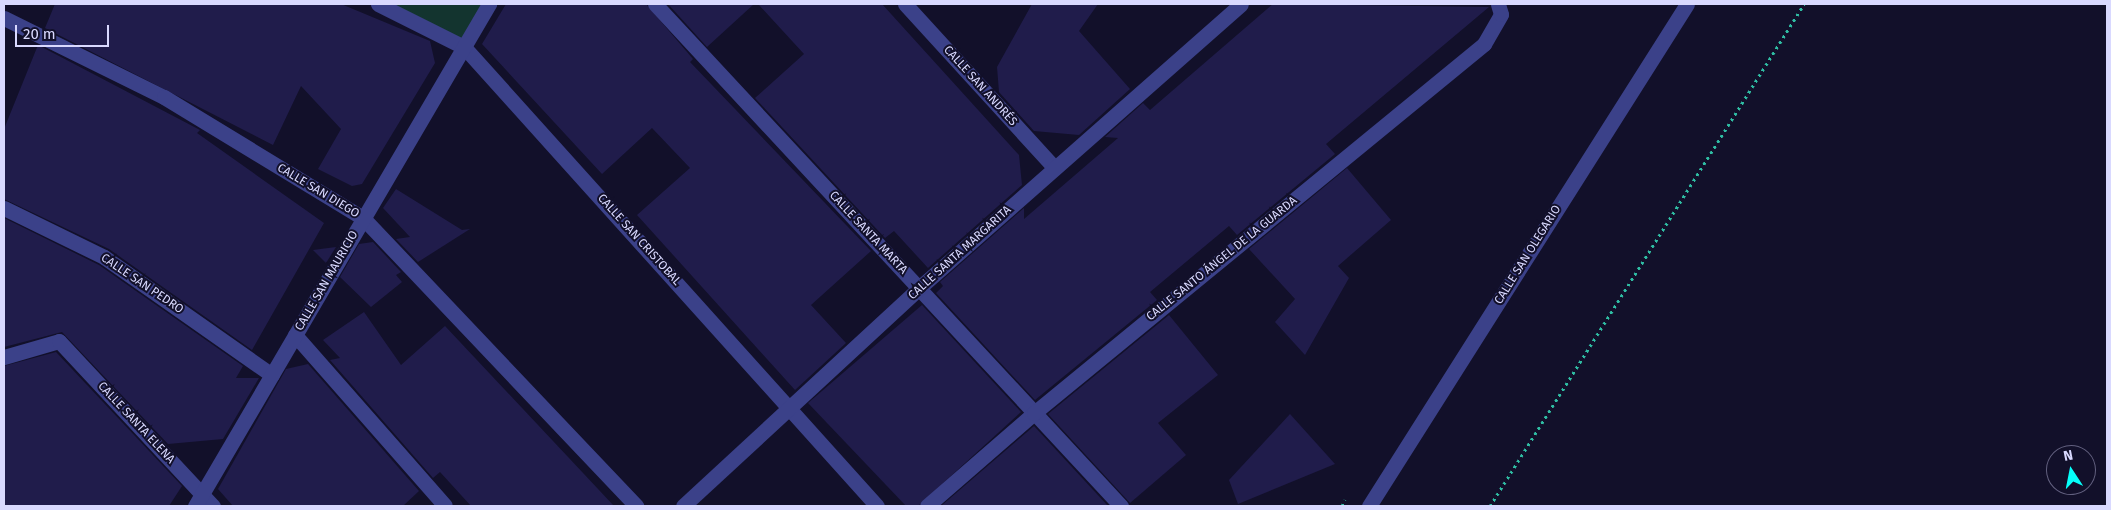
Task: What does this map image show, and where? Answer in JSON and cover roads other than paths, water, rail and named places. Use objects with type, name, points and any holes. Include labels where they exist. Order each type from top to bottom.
[{"type":"street","name":"CALLE SAN CRISTOBAL","points":[[378,4],[464,47],[792,408],[877,506]]},
{"type":"street","name":"CALLE SAN MAURICIO","points":[[198,500],[489,4]]},
{"type":"street","name":"CALLE SANTA MARTA","points":[[655,4],[1121,506]]},
{"type":"street","name":"CALLE SAN ANDRÉS","points":[[905,4],[1055,168]]},
{"type":"street","name":"CALLE SANTA MARGARITA","points":[[683,506],[792,408],[919,288],[1241,4]]},
{"type":"street","name":"CALLE SANTO ÁNGEL DE LA GUARDA","points":[[927,506],[1034,413],[1484,44],[1501,14],[1498,4]]},
{"type":"street","name":"CALLE SAN OLEGARIO","points":[[1368,506],[1687,4]]},
{"type":"street","name":"CALLE SAN DIEGO","points":[[4,18],[164,97],[364,218],[636,506]]},
{"type":"street","name":"CALLE SAN PEDRO","points":[[4,208],[104,257],[272,374]]},
{"type":"street","points":[[295,335],[445,506]]},
{"type":"street","name":"CALLE SANTA ELENA","points":[[4,357],[59,341],[198,500],[213,506]]}]
